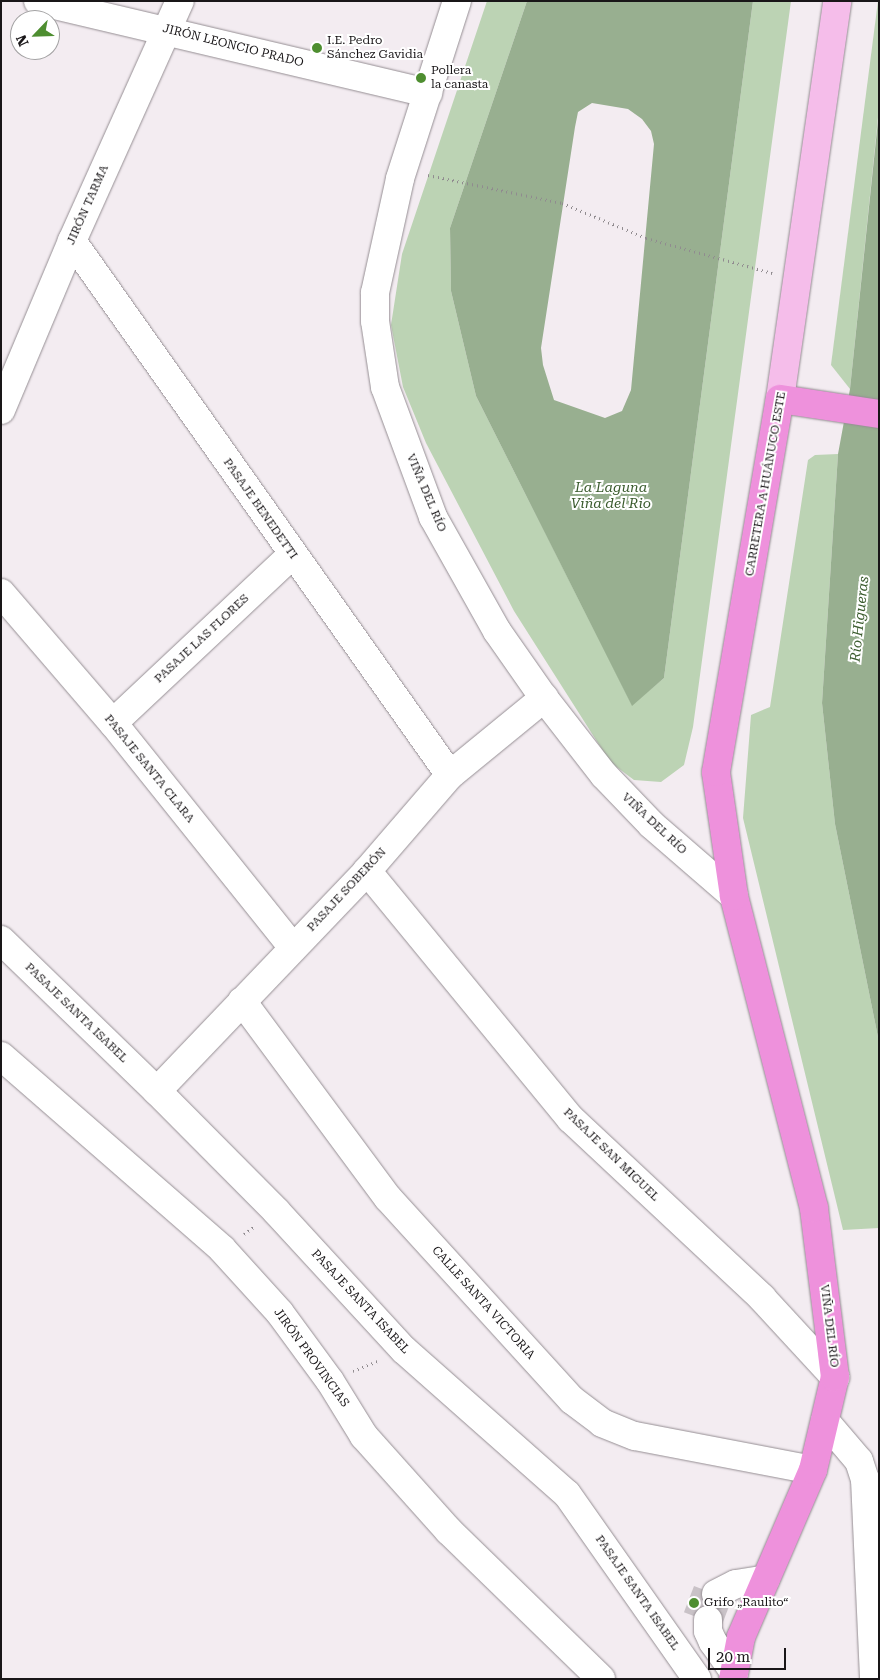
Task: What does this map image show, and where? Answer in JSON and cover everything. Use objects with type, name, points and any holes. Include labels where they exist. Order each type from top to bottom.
[{"type":"highway","points":[[780,399],[879,414]]},
{"type":"highway","name":"CARRETERA A HUÁNUCO ESTE","points":[[751,964],[734,896],[716,772],[780,399]]},
{"type":"highway","name":"VIÑA DEL RÍO","points":[[733,1675],[741,1637],[813,1470],[835,1377],[814,1208],[751,964]]},
{"type":"main road","name":"CARRETERA A HUÁNUCO ESTE","points":[[780,399],[837,1]]},
{"type":"street","name":"JIRÓN LEONCIO PRADO","points":[[38,1],[71,5],[428,93]]},
{"type":"street","name":"JIRÓN TARMA","points":[[1,410],[72,242],[180,1]]},
{"type":"street","name":"VIÑA DEL RÍO","points":[[457,1],[403,170],[375,293],[375,321],[385,387],[433,517],[497,631],[544,698],[604,775],[652,825],[734,896]]},
{"type":"street","name":"PASAJE BENEDETTI","points":[[72,242],[450,775]]},
{"type":"street","name":"PASAJE LAS FLORES","points":[[113,723],[292,554]]},
{"type":"street","name":"PASAJE SANTA CLARA","points":[[1,593],[113,723],[293,948]]},
{"type":"street","name":"PASAJE SOBERÓN","points":[[157,1091],[367,871],[450,775],[544,698]]},
{"type":"street","name":"PASAJE SAN MIGUEL","points":[[367,871],[571,1119],[762,1298],[835,1377]]},
{"type":"street","name":"PASAJE SANTA ISABEL","points":[[1,940],[157,1091],[276,1211],[404,1350],[567,1494],[697,1679]]},
{"type":"street","name":"CALLE SANTA VICTORIA","points":[[242,1001],[388,1198],[572,1400],[602,1423],[635,1436],[813,1470]]},
{"type":"street","name":"JIRÓN PROVINCIAS","points":[[1,1056],[222,1250],[280,1314],[330,1381],[364,1436],[448,1531],[602,1679]]},
{"type":"street","points":[[825,1421],[858,1462],[865,1479],[874,1679]]},
{"type":"street","points":[[716,1594],[736,1584],[766,1579]]},
{"type":"street","points":[[708,1620],[708,1631],[713,1642],[733,1675]]},
{"type":"path","points":[[403,170],[562,203],[646,238],[797,280]]},
{"type":"path","points":[[222,1250],[276,1211]]},
{"type":"path","points":[[330,1381],[404,1350]]},
{"type":"shaded area","points":[[487,1],[527,1],[450,228],[451,291],[476,396],[632,705],[664,678],[753,1],[791,1],[693,727],[684,765],[661,782],[634,780],[610,762],[514,611],[426,443],[403,387],[391,325],[402,254]]},
{"type":"shaded area","points":[[878,1],[879,108],[850,389],[831,365]]},
{"type":"shaded area","points":[[838,454],[822,703],[835,824],[879,1042],[879,1228],[843,1230],[743,818],[751,715],[770,707],[808,460],[815,455]]},
{"type":"water","name":"La Laguna Viña del Rio","points":[[527,1],[753,1],[664,678],[632,706],[476,396],[451,291],[450,228]],"holes":[[[592,103],[628,109],[642,119],[651,131],[654,144],[631,390],[622,411],[605,418],[554,400],[543,365],[541,348],[578,112]]]},
{"type":"water","name":"Río Higueras","points":[[879,111],[879,1042],[835,824],[822,703],[838,454],[850,389]]},
{"type":"building","points":[[694,1586],[731,1600],[721,1626],[684,1612]]},
{"type":"place","name":"I.E. Pedro Sánchez Gavidia","points":[[317,48]]},
{"type":"place","name":"Pollera la canasta","points":[[421,78]]},
{"type":"place","name":"Grifo „Raulito“","points":[[694,1603]]}]
